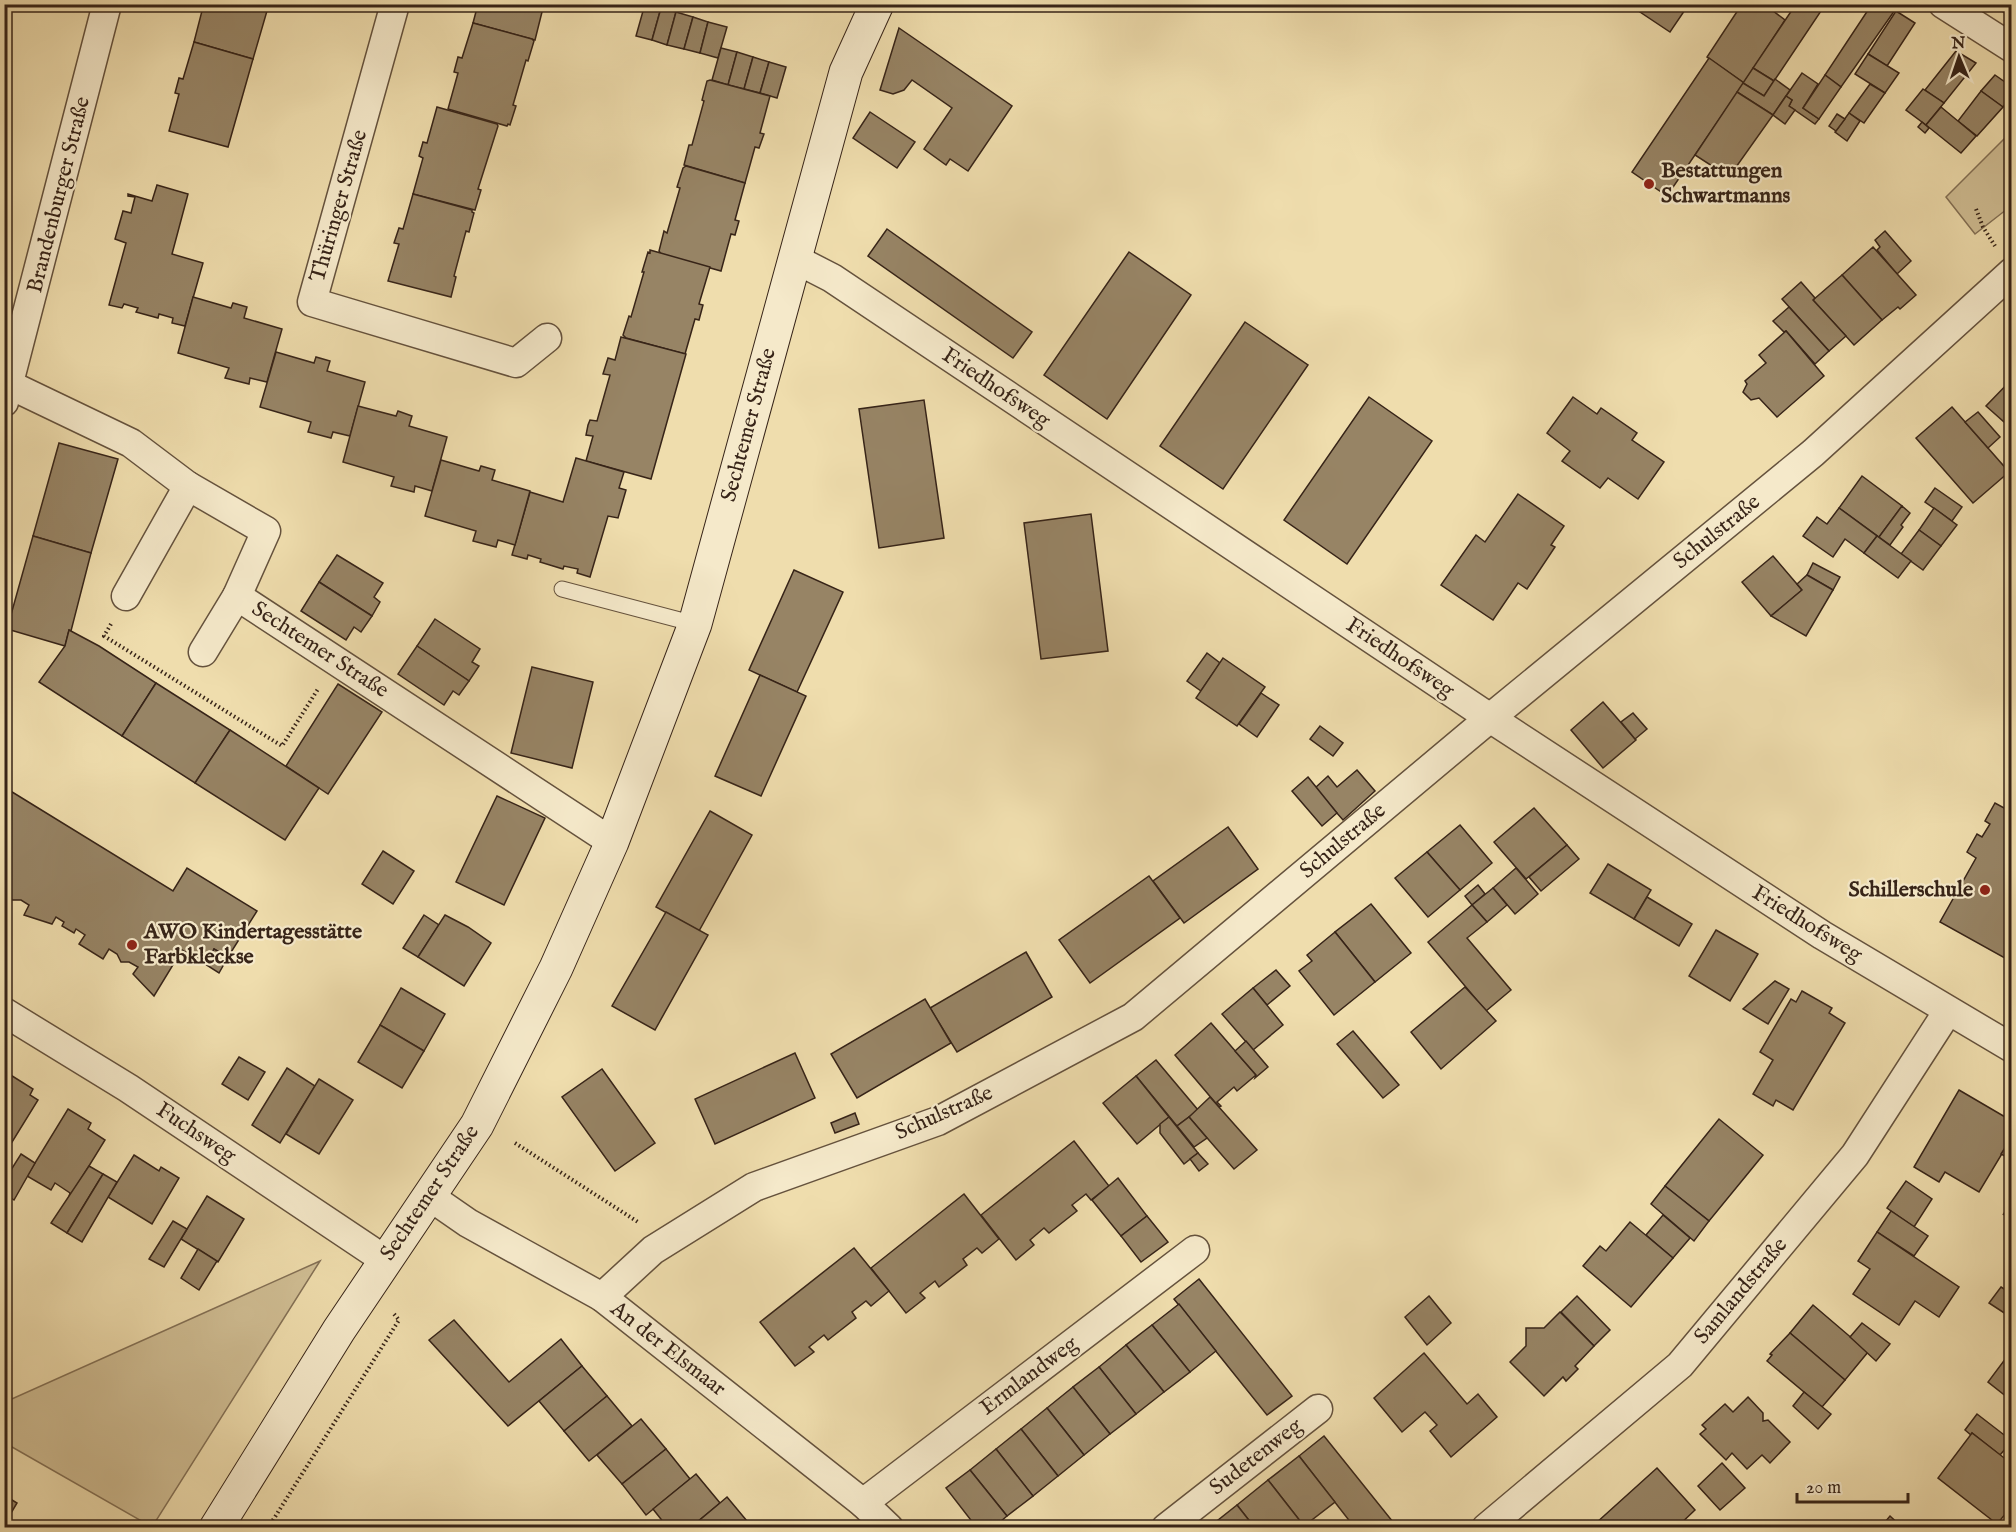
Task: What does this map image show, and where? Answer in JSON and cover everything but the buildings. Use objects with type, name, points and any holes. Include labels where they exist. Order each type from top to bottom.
[{"type":"street","name":"Brandenburger Straße","points":[[107,4],[7,394],[131,443],[188,486]]},
{"type":"street","name":"Thüringer Straße","points":[[395,4],[312,302],[516,363],[547,338]]},
{"type":"street","name":"Sechtemer Straße","points":[[216,1527],[385,1260],[477,1125],[556,968],[612,842],[695,624],[846,72],[877,4]]},
{"type":"street","points":[[1943,4],[2012,48]]},
{"type":"street","name":"Friedhofsweg","points":[[795,259],[832,278],[1490,718],[1812,928],[2012,1048]]},
{"type":"street","name":"Schulstraße","points":[[602,1297],[654,1250],[754,1187],[938,1121],[1133,1017],[1490,718],[1813,453],[2005,260]]},
{"type":"street","name":"Sechtemer Straße","points":[[188,486],[266,531],[237,596],[203,652]]},
{"type":"street","points":[[126,596],[188,486]]},
{"type":"street","name":"Sechtemer Straße","points":[[237,596],[612,842]]},
{"type":"street","name":"Samlandstraße","points":[[1486,1527],[1680,1365],[1855,1155],[1948,1011]]},
{"type":"street","name":"Fuchsweg","points":[[4,1012],[128,1088],[385,1260]]},
{"type":"street","name":"An der Elsmaar","points":[[429,1196],[468,1223],[602,1297],[863,1503],[889,1527]]},
{"type":"street","name":"Ermlandweg","points":[[863,1503],[1196,1250]]},
{"type":"street","name":"Sudetenweg","points":[[1166,1527],[1318,1409]]},
{"type":"lane","points":[[562,589],[695,624]]},
{"type":"path","points":[[1976,209],[1991,242],[2005,260]]},
{"type":"path","points":[[515,1143],[668,1241]]},
{"type":"path","points":[[268,1527],[399,1320],[394,1314]]},
{"type":"shaded area","points":[[2011,132],[2011,206],[1975,234],[1946,197]]},
{"type":"shaded area","points":[[320,1261],[152,1527],[5,1443],[5,1402]]},
{"type":"place","name":"Bestattungen Schwartmanns","points":[[1649,184]]},
{"type":"place","name":"Schillerschule","points":[[1985,890]]},
{"type":"place","name":"AWO Kindertagesstätte Farbkleckse","points":[[132,945]]}]
